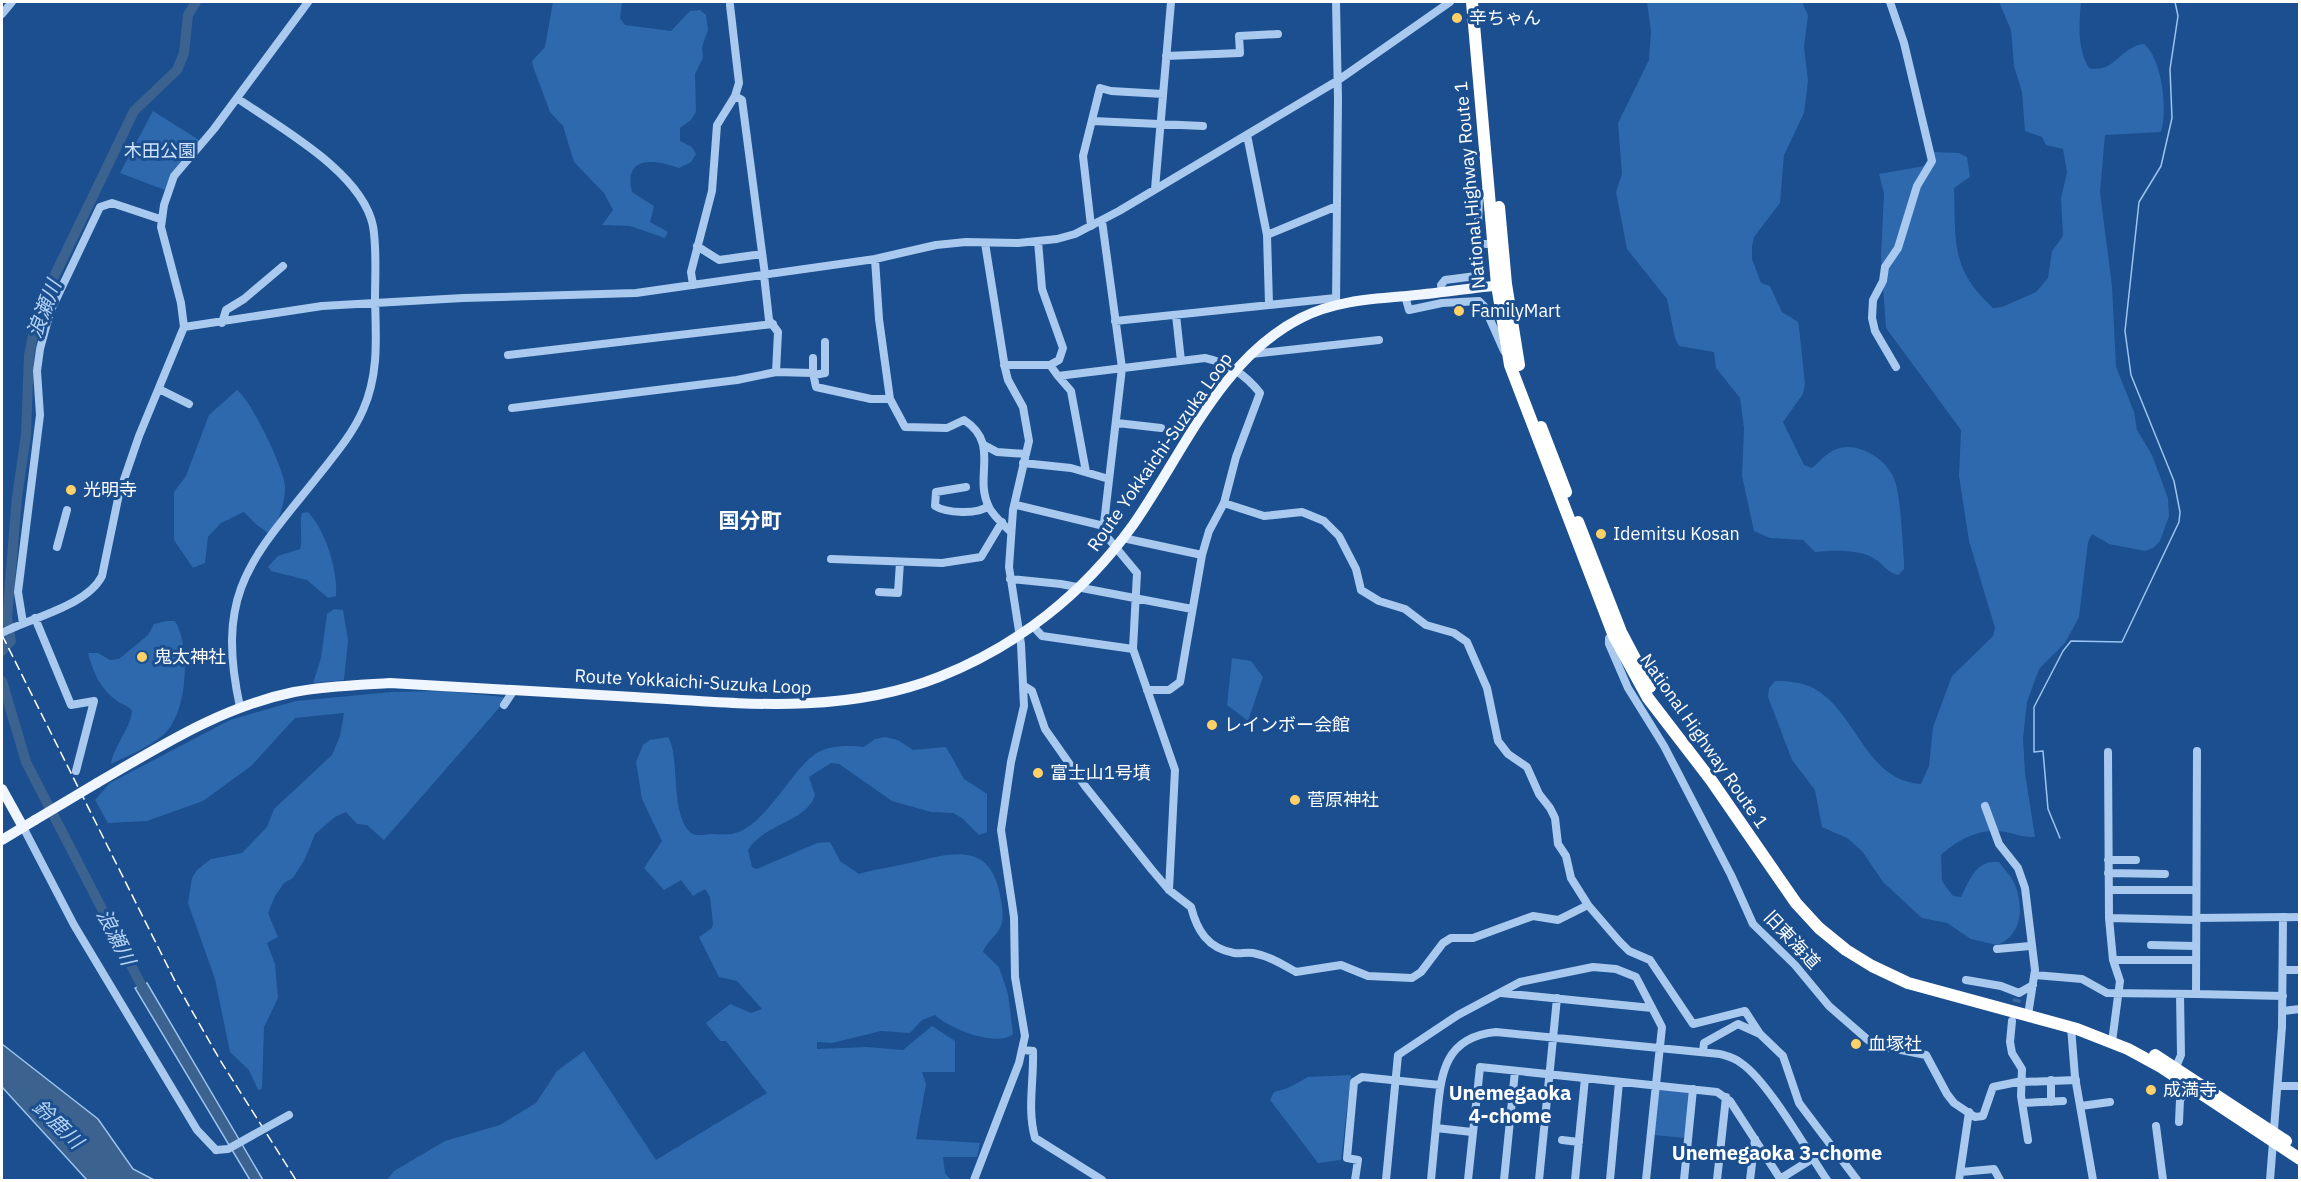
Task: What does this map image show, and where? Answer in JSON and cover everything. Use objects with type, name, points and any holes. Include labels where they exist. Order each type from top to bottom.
[{"type":"highway","name":"National Highway Route 1","points":[[1472,2],[1493,244],[1516,352],[1519,381]]},
{"type":"highway","name":"National Highway Route 1","points":[[1480,2],[1510,364],[1519,381],[1618,634],[1648,698],[1711,780],[1785,889],[1819,928],[1846,950],[1890,975],[1938,993],[2028,1012],[2113,1038],[2176,1067],[2274,1137],[2300,1159]]},
{"type":"highway","name":"National Highway Route 1","points":[[2028,1012],[2113,1038],[2274,1137],[2300,1150]]},
{"type":"main road","name":"Route Yokkaichi-Suzuka Loop","points":[[5,837],[176,736],[240,707],[294,692],[390,683],[764,705],[838,702],[894,692],[934,679],[984,657],[1033,626],[1080,588],[1116,548],[1235,370],[1270,336],[1336,302],[1502,285]]},
{"type":"main road","points":[[2,789],[23,827]]},
{"type":"street","points":[[2,14],[12,2]]},
{"type":"street","points":[[3,632],[79,599],[99,581],[117,500],[184,327],[181,303],[160,219],[174,176],[237,98],[308,2]]},
{"type":"street","points":[[1155,189],[1171,2]]},
{"type":"street","points":[[1115,321],[1269,304],[1336,302],[1336,2]]},
{"type":"street","points":[[184,327],[322,306],[463,298],[636,294],[875,259],[936,244],[1038,241],[1075,234],[1337,81],[1450,2]]},
{"type":"street","points":[[1890,2],[1904,43],[1932,161],[1917,186],[1898,248],[1886,267],[1883,281],[1873,300],[1872,318],[1875,331],[1896,367]]},
{"type":"street","points":[[693,285],[691,272],[712,191],[717,126],[735,96],[739,83],[730,5]]},
{"type":"street","points":[[1166,56],[1240,53],[1239,36],[1278,34]]},
{"type":"street","points":[[1091,226],[1083,156],[1100,88],[1111,91],[1163,94]]},
{"type":"street","points":[[735,96],[742,100],[769,320],[778,332],[776,372]]},
{"type":"street","points":[[237,98],[341,172],[363,199],[373,226],[376,364],[364,409],[336,453],[252,562],[239,589],[232,635],[240,707]]},
{"type":"street","points":[[1092,121],[1203,126]]},
{"type":"street","points":[[1247,135],[1267,235],[1269,304]]},
{"type":"street","points":[[1442,292],[1441,285],[1445,280],[1476,276],[1479,198],[1488,187]]},
{"type":"street","points":[[23,623],[18,592],[40,415],[38,361],[50,312],[104,204],[112,203],[160,219]]},
{"type":"street","points":[[1267,235],[1337,206]]},
{"type":"street","points":[[1102,220],[1122,368],[1104,526],[1105,537],[1136,570],[1137,599],[1133,649],[1175,770],[1169,890]]},
{"type":"street","points":[[1004,365],[1050,365],[1059,360],[1063,348],[1042,289],[1038,241]]},
{"type":"street","points":[[974,1180],[1023,1050],[1024,1036],[1014,969],[1014,917],[1001,830],[1011,762],[1022,718],[1024,686],[1020,634],[1010,579],[1011,532],[1029,441],[1026,419],[1008,380],[1004,365],[985,243]]},
{"type":"street","points":[[1476,244],[1493,244]]},
{"type":"street","points":[[697,246],[719,260],[762,254]]},
{"type":"street","points":[[875,259],[879,319],[891,399],[905,428],[947,428],[964,420],[974,428],[984,445],[988,506],[1011,532]]},
{"type":"street","points":[[222,323],[226,310],[244,299],[283,266]]},
{"type":"street","points":[[1405,296],[1409,310],[1442,303],[1479,301],[1484,306],[1510,364]]},
{"type":"street","points":[[1176,315],[1181,361]]},
{"type":"street","points":[[508,355],[773,324]]},
{"type":"street","points":[[1250,354],[1380,340]]},
{"type":"street","points":[[512,408],[736,380],[776,372],[825,373],[825,342]]},
{"type":"street","points":[[813,358],[816,387],[871,399],[891,399]]},
{"type":"street","points":[[1058,376],[1205,358],[1219,361],[1235,370],[1260,393],[1236,457],[1224,503],[1209,531],[1179,682],[1169,690],[1147,690]]},
{"type":"street","points":[[1050,365],[1071,391],[1086,472]]},
{"type":"street","points":[[159,389],[189,404]]},
{"type":"street","points":[[1116,423],[1161,428]]},
{"type":"street","points":[[984,445],[997,452],[1026,454]]},
{"type":"street","points":[[1071,468],[1082,460]]},
{"type":"street","points":[[1023,463],[1071,468],[1109,478]]},
{"type":"street","points":[[966,488],[936,492],[935,506],[937,509],[979,512],[988,506]]},
{"type":"street","points":[[1224,503],[1264,516],[1302,512],[1316,516],[1339,536],[1356,569],[1361,591],[1379,601],[1405,609],[1426,625],[1454,633],[1467,642],[1487,688],[1498,741],[1508,754],[1527,767],[1539,794],[1550,808],[1555,819],[1558,844],[1566,856],[1569,873],[1588,905],[1629,951],[1650,960],[1693,1024],[1745,1011],[1760,1034],[1783,1056],[1799,1103],[1857,1180]]},
{"type":"street","points":[[1016,505],[1104,526]]},
{"type":"street","points":[[57,547],[66,510]]},
{"type":"street","points":[[831,559],[942,563],[981,557],[1002,522]]},
{"type":"street","points":[[1123,538],[1203,555]]},
{"type":"street","points":[[879,591],[898,593],[900,562]]},
{"type":"street","points":[[1010,579],[1080,588],[1192,609]]},
{"type":"street","points":[[34,618],[70,705],[94,701],[76,771]]},
{"type":"street","points":[[1033,626],[1042,636],[1133,649]]},
{"type":"street","name":"旧東海道","points":[[1618,634],[1609,638],[1609,644],[1628,688],[1664,746],[1731,875],[1753,924],[1795,965],[1829,1006],[1868,1040],[1881,1046],[1926,1055],[1947,1094],[1954,1103],[1969,1112]]},
{"type":"street","points":[[1024,686],[1032,691],[1045,729],[1063,756],[1169,890],[1191,907],[1194,923],[1202,934],[1227,951],[1265,957],[1282,963],[1296,972],[1341,965],[1364,976],[1405,978],[1421,972],[1443,943],[1451,938],[1473,938],[1533,916],[1558,920],[1588,905]]},
{"type":"street","points":[[504,705],[514,690]]},
{"type":"street","points":[[2196,994],[2197,751]]},
{"type":"street","points":[[2108,752],[2109,918],[2113,960],[2120,981],[2113,1038]]},
{"type":"street","points":[[1985,806],[1999,844],[2022,878],[2035,975],[2028,1012]]},
{"type":"street","points":[[23,827],[74,925],[197,1130],[216,1150],[228,1149],[289,1115]]},
{"type":"street","points":[[2108,860],[2136,860]]},
{"type":"street","points":[[2108,873],[2165,874]]},
{"type":"street","points":[[2109,890],[2196,890]]},
{"type":"street","points":[[2270,1180],[2283,1011],[2283,917]]},
{"type":"street","points":[[2109,918],[2300,917]]},
{"type":"street","points":[[2151,945],[2195,946]]},
{"type":"street","points":[[1996,949],[2030,946]]},
{"type":"street","points":[[2113,960],[2195,960]]},
{"type":"street","points":[[1386,1180],[1398,1055],[1451,1020],[1520,982],[1593,967],[1616,969],[1636,978],[1662,1027],[1646,1180]]},
{"type":"street","points":[[2283,970],[2300,970]]},
{"type":"street","points":[[2035,975],[2082,979],[2104,992],[2120,994],[2283,996]]},
{"type":"street","points":[[1966,980],[2001,986],[2018,996],[2033,985]]},
{"type":"street","points":[[1500,992],[1652,1008]]},
{"type":"street","points":[[2176,1067],[2181,1055],[2180,994]]},
{"type":"street","points":[[1539,1180],[1557,998]]},
{"type":"street","points":[[2283,1011],[2300,1010]]},
{"type":"street","points":[[2012,1021],[2012,1051],[2022,1069],[2023,1103],[2028,1140]]},
{"type":"street","points":[[1702,1052],[1704,1043],[1738,1024],[1760,1034]]},
{"type":"street","points":[[2071,1027],[2076,1080],[2093,1180]]},
{"type":"street","points":[[1431,1180],[1440,1084],[1448,1060],[1461,1045],[1473,1037],[1496,1032],[1659,1047],[1735,1059],[1755,1074],[1827,1180]]},
{"type":"street","points":[[1023,1050],[1034,1051],[1034,1083],[1030,1113],[1035,1138],[1102,1180]]},
{"type":"street","points":[[1468,1180],[1480,1067],[1712,1091],[1726,1097],[1781,1180],[1831,1147]]},
{"type":"street","points":[[1504,1180],[1515,1071]]},
{"type":"street","points":[[1355,1180],[1358,1160],[1347,1158],[1354,1082],[1362,1077],[1440,1084]]},
{"type":"street","points":[[1575,1180],[1585,1078]]},
{"type":"street","points":[[2051,1080],[2051,1102]]},
{"type":"street","points":[[2000,1180],[1995,1169],[1960,1176],[1969,1112],[1978,1118],[1983,1116],[1993,1087],[2022,1082],[2076,1080]]},
{"type":"street","points":[[1610,1180],[1619,1082]]},
{"type":"street","points":[[2179,1122],[2180,1100],[2190,1086]]},
{"type":"street","points":[[2278,1086],[2300,1086]]},
{"type":"street","points":[[1684,1180],[1693,1089]]},
{"type":"street","points":[[1717,1180],[1726,1097]]},
{"type":"street","points":[[2023,1103],[2063,1101]]},
{"type":"street","points":[[2081,1106],[2110,1102]]},
{"type":"street","points":[[2156,1126],[2163,1180]]},
{"type":"street","points":[[1436,1128],[1473,1132]]},
{"type":"street","points":[[1750,1180],[1755,1139]]},
{"type":"street","points":[[1562,1140],[1579,1142]]},
{"type":"green space","points":[[553,2],[622,2],[620,18],[625,25],[671,31],[690,11],[700,10],[706,15],[708,30],[702,47],[703,58],[695,74],[696,112],[691,120],[680,128],[680,141],[692,147],[696,154],[691,162],[679,168],[660,163],[643,163],[632,171],[630,180],[632,192],[654,206],[650,222],[668,232],[665,238],[630,226],[602,225],[613,210],[604,193],[574,162],[563,126],[550,112],[533,66],[532,61],[545,47]]},
{"type":"green space","points":[[1647,2],[1802,2],[1808,15],[1804,47],[1808,81],[1804,113],[1784,155],[1780,203],[1754,237],[1752,259],[1761,283],[1770,286],[1782,312],[1798,322],[1799,327],[1805,384],[1803,394],[1783,422],[1804,465],[1812,468],[1834,450],[1851,447],[1868,452],[1889,469],[1896,483],[1901,516],[1904,569],[1898,575],[1862,553],[1815,552],[1803,540],[1770,538],[1754,531],[1742,476],[1744,428],[1740,398],[1716,368],[1714,352],[1679,346],[1675,338],[1667,299],[1627,249],[1616,192],[1622,174],[1618,123],[1649,60],[1651,31]]},
{"type":"green space","points":[[1999,2],[2081,2],[2079,27],[2081,44],[2089,68],[2105,67],[2129,49],[2144,44],[2150,51],[2159,72],[2164,111],[2161,132],[2105,135],[2100,192],[2112,286],[2116,367],[2134,412],[2137,430],[2152,455],[2168,498],[2169,516],[2160,541],[2153,548],[2145,551],[2109,544],[2092,534],[2088,542],[2079,617],[2065,643],[2039,669],[2027,702],[2023,738],[2025,773],[2035,837],[2002,831],[1982,832],[1960,841],[1941,855],[1942,881],[1953,896],[1961,897],[1979,867],[1991,862],[1999,862],[2012,879],[2020,903],[2019,920],[2012,935],[1997,945],[1971,939],[1947,923],[1922,918],[1883,882],[1862,851],[1847,838],[1822,827],[1815,790],[1792,760],[1768,697],[1769,688],[1775,681],[1800,683],[1815,689],[1842,714],[1874,759],[1887,771],[1902,780],[1921,784],[1929,766],[1933,727],[1952,676],[1993,636],[1995,628],[1969,541],[1959,476],[1961,430],[1886,328],[1881,258],[1884,193],[1879,174],[1924,166],[1932,152],[1959,153],[1967,157],[1970,177],[1954,188],[1958,254],[1969,280],[1993,308],[2002,307],[2036,292],[2048,278],[2052,251],[2063,236],[2061,198],[2067,172],[2063,149],[2046,145],[2042,137],[2025,131],[2022,92],[2014,66],[2011,30]]},
{"type":"green space","name":"木田公園","points":[[153,111],[199,140],[172,175],[165,190],[120,173]]},
{"type":"green space","points":[[237,390],[250,407],[274,451],[284,478],[283,505],[273,532],[268,533],[244,512],[221,523],[208,537],[205,563],[193,568],[174,540],[174,492],[186,476],[209,415]]},
{"type":"green space","points":[[308,512],[320,530],[330,552],[335,575],[336,596],[328,598],[307,580],[271,571],[268,567],[278,556],[300,549],[302,513]]},
{"type":"green space","points":[[334,609],[343,610],[348,640],[344,680],[313,683],[321,658],[327,614]]},
{"type":"green space","points":[[175,621],[180,633],[185,663],[182,697],[178,712],[171,725],[157,740],[111,764],[132,711],[111,696],[102,686],[88,653],[98,653],[110,660],[119,659],[148,635],[154,624]]},
{"type":"green space","points":[[1232,658],[1251,661],[1263,677],[1248,721],[1227,705]]},
{"type":"green space","points":[[444,691],[503,697],[505,701],[384,840],[367,825],[357,824],[346,812],[335,817],[315,834],[305,859],[293,878],[284,883],[275,896],[268,913],[278,937],[267,943],[275,964],[278,998],[264,1027],[262,1089],[258,1090],[249,1070],[230,1052],[215,979],[188,903],[192,878],[197,870],[211,859],[242,853],[267,827],[274,809],[332,755],[340,736],[344,713],[295,718],[251,766],[203,801],[147,821],[108,823],[95,800],[110,783],[230,720],[296,701],[392,692]]},
{"type":"green space","points":[[668,737],[674,756],[677,795],[682,820],[688,830],[695,835],[732,834],[744,829],[766,811],[805,763],[820,751],[839,746],[864,747],[875,739],[885,737],[898,740],[913,750],[946,747],[964,779],[987,794],[987,832],[979,835],[962,818],[953,813],[931,812],[892,801],[839,764],[831,763],[809,777],[815,795],[810,804],[794,817],[764,834],[748,850],[752,867],[757,869],[817,843],[830,842],[840,861],[859,874],[937,857],[963,854],[985,863],[993,874],[999,890],[1002,922],[983,952],[999,967],[1008,994],[1013,1034],[1006,1038],[985,1038],[950,1025],[935,1015],[922,1020],[910,1033],[881,1031],[832,1043],[817,1042],[817,1049],[867,1047],[903,1050],[932,1026],[955,1041],[955,1072],[922,1072],[926,1084],[916,1139],[980,1143],[977,1157],[943,1157],[945,1173],[951,1180],[387,1180],[394,1171],[445,1141],[500,1125],[536,1103],[557,1071],[584,1051],[656,1160],[767,1093],[726,1041],[720,1041],[706,1023],[730,1004],[751,1013],[762,1009],[737,981],[719,977],[699,937],[712,928],[710,897],[705,889],[693,896],[681,880],[664,890],[644,868],[662,841],[642,799],[636,762],[643,745],[650,740]]},
{"type":"green space","points":[[1351,1075],[1341,1160],[1318,1163],[1270,1100],[1274,1092],[1288,1088],[1308,1077]]},
{"type":"green space","points":[[1659,1089],[1688,1090],[1690,1093],[1686,1138],[1654,1135]]},
{"type":"water","points":[[147,983],[263,1180],[250,1180],[135,988]]},
{"type":"water","name":"鈴鹿川","points":[[2,1044],[98,1119],[133,1169],[154,1180],[87,1180],[2,1087]]},
{"type":"waterway","name":"浪瀬川","points":[[2,651],[11,641],[7,618],[17,497],[26,435],[29,355],[36,321],[50,285],[134,111],[177,70],[184,53],[188,15],[196,2]]},
{"type":"waterway","points":[[2060,838],[2048,809],[2043,751],[2034,752],[2034,707],[2063,651],[2071,641],[2122,642],[2179,522],[2180,512],[2174,481],[2131,375],[2125,331],[2139,202],[2161,166],[2172,118],[2170,69],[2178,16],[2175,2]]},
{"type":"waterway","name":"浪瀬川","points":[[2,681],[26,762],[148,998]]},
{"type":"tunnel","points":[[2014,1014],[2017,999]]},
{"type":"railway","points":[[2,635],[176,983],[220,1060],[296,1180]]},
{"type":"place","name":"辛ちゃん","points":[[1457,18]]},
{"type":"place","name":"FamilyMart","points":[[1459,311]]},
{"type":"place","name":"光明寺","points":[[71,490]]},
{"type":"place","name":"Idemitsu Kosan","points":[[1601,534]]},
{"type":"place","name":"鬼太神社","points":[[142,657]]},
{"type":"place","name":"レインボー会館","points":[[1212,725]]},
{"type":"place","name":"富士山1号墳","points":[[1038,773]]},
{"type":"place","name":"菅原神社","points":[[1295,800]]},
{"type":"place","name":"血塚社","points":[[1856,1044]]},
{"type":"place","name":"成満寺","points":[[2151,1090]]},
{"type":"district","name":"国分町","points":[[750,521]]},
{"type":"district","name":"Unemegaoka 4-chome","points":[[1510,1104]]},
{"type":"district","name":"Unemegaoka 3-chome","points":[[1777,1153]]}]
